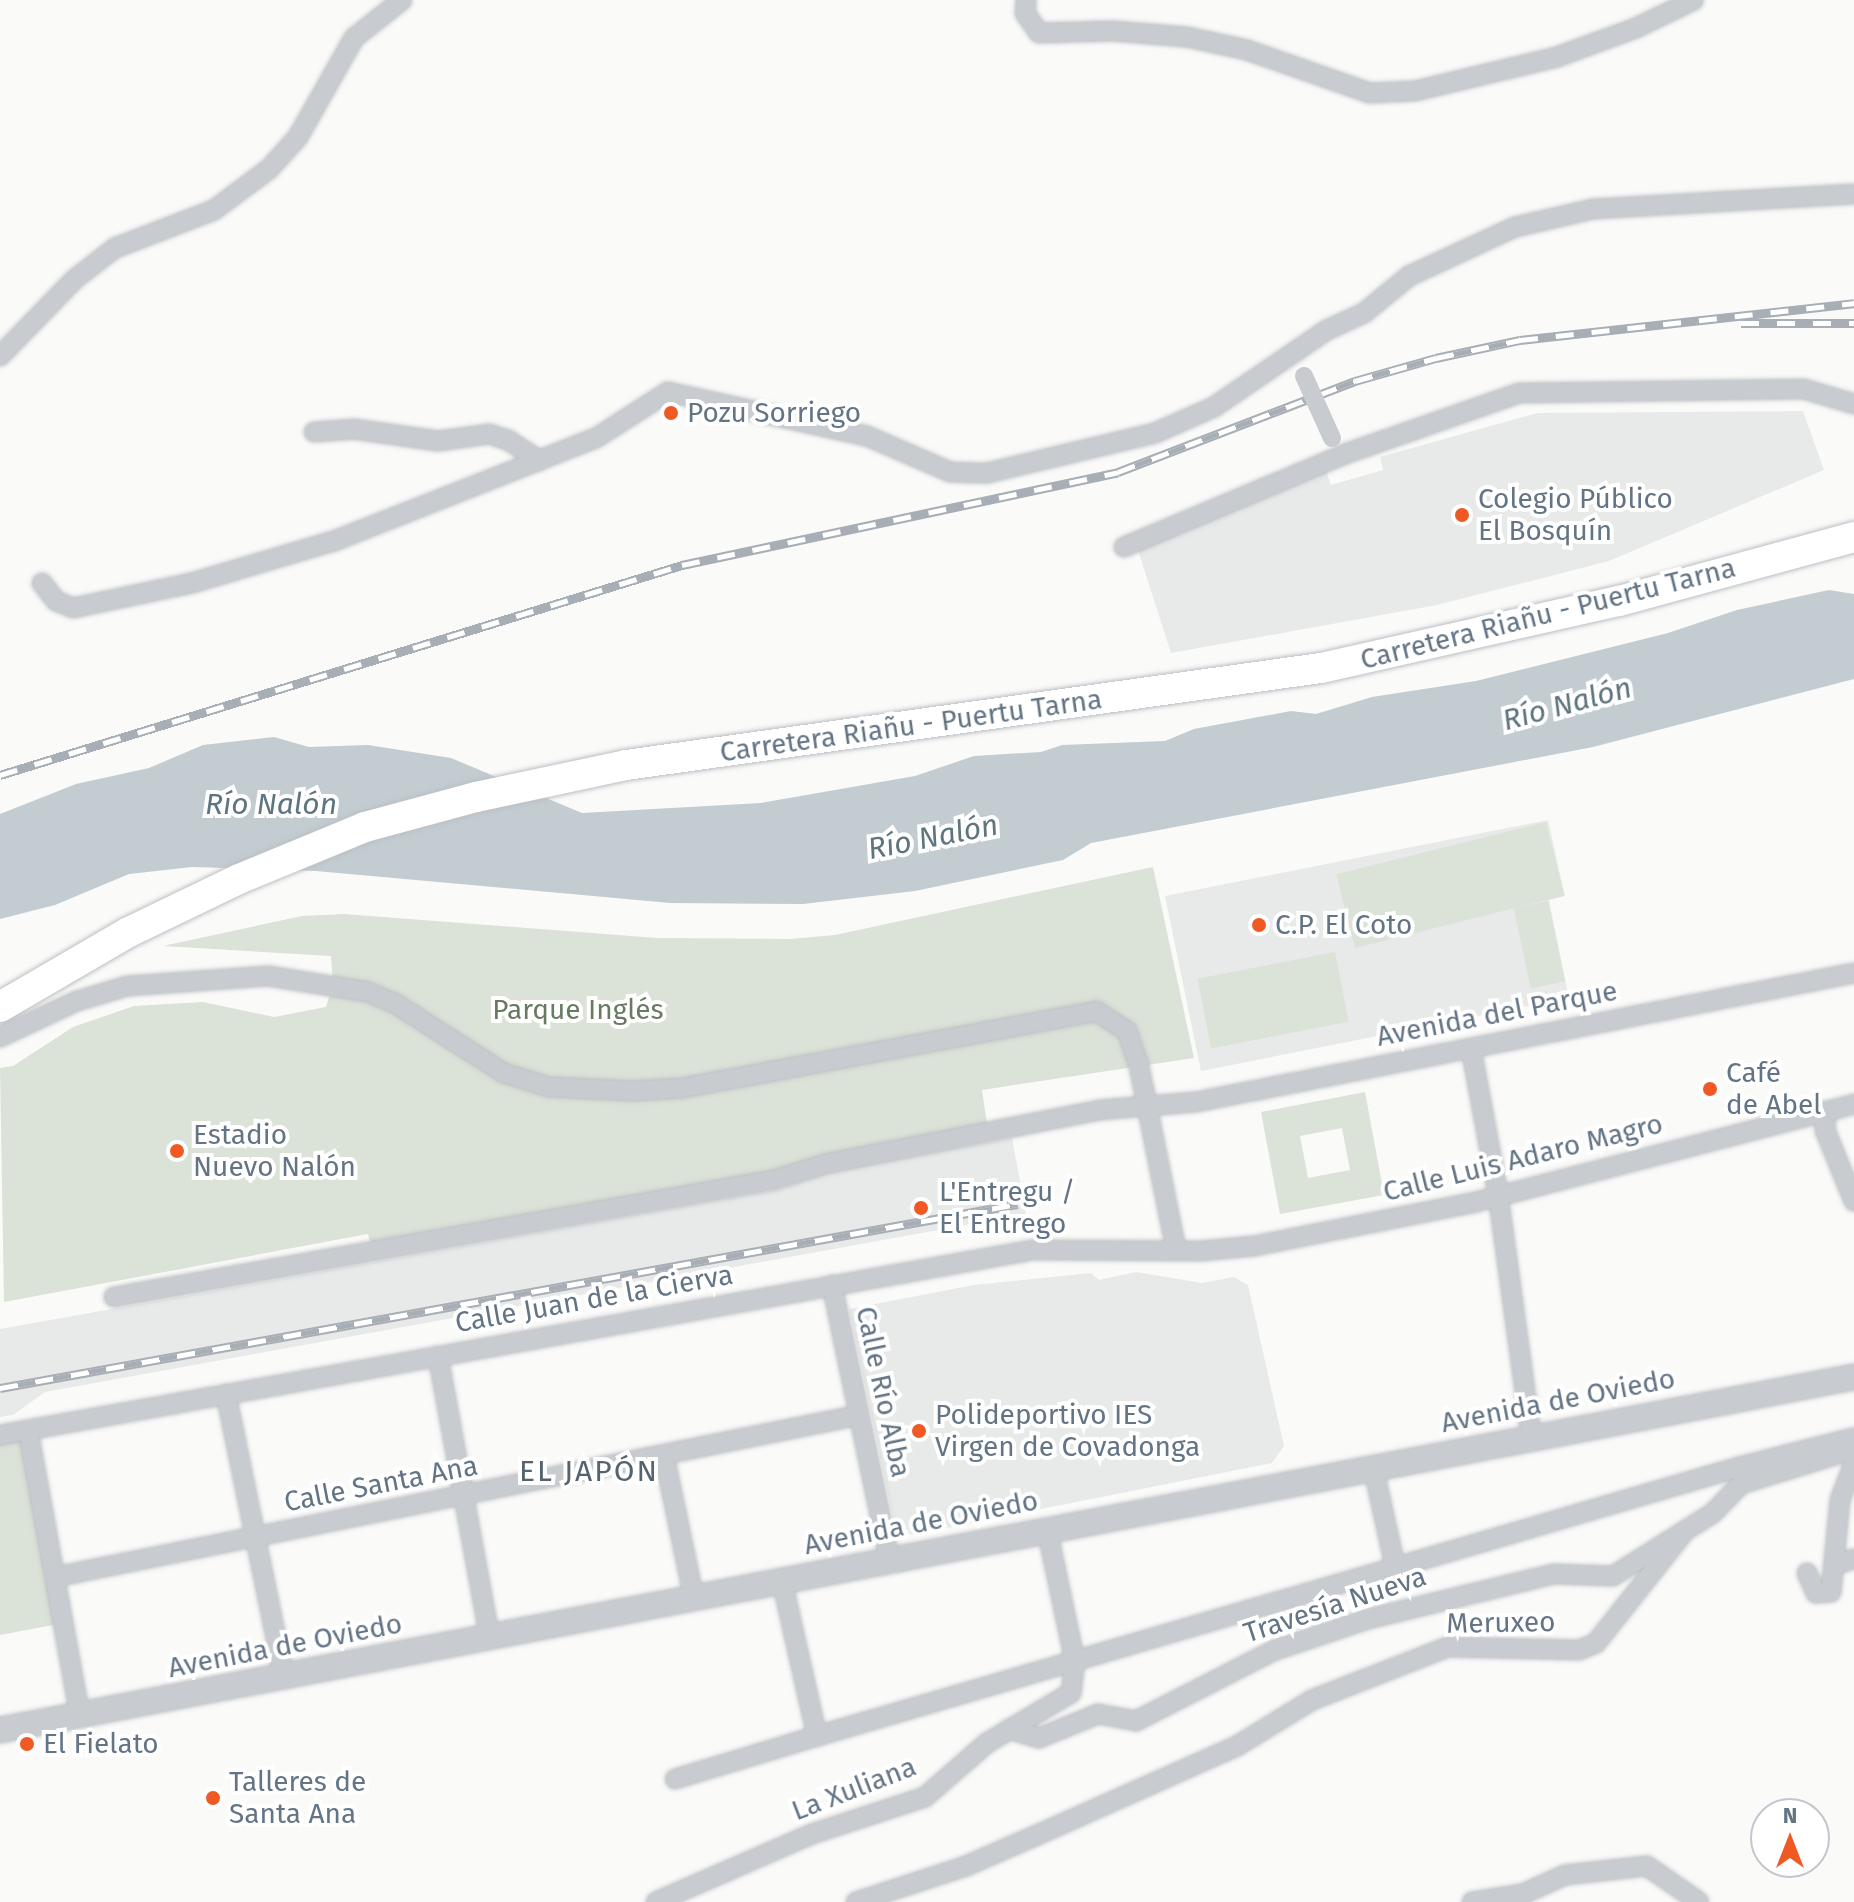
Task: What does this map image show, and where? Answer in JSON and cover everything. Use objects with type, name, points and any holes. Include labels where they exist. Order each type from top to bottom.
[{"type":"main road","name":"Carretera Riañu - Puertu Tarna","points":[[0,1007],[129,932],[239,879],[365,827],[476,797],[626,765],[1169,693],[1321,668],[1619,601],[1854,537]]},
{"type":"street","points":[[0,356],[75,279],[115,248],[214,210],[269,169],[298,137],[354,38],[402,0]]},
{"type":"street","points":[[1026,0],[1025,13],[1039,33],[1113,31],[1187,37],[1247,50],[1370,93],[1415,91],[1554,58],[1636,28],[1694,0]]},
{"type":"street","points":[[42,583],[56,601],[73,608],[192,583],[334,541],[596,438],[668,392],[867,436],[950,472],[987,473],[1155,433],[1214,407],[1294,356],[1327,330],[1364,313],[1409,276],[1515,227],[1593,209],[1854,194]]},
{"type":"street","points":[[1294,356],[1332,438],[1345,454]]},
{"type":"street","points":[[1124,547],[1345,454],[1519,393],[1804,389],[1854,404]]},
{"type":"street","points":[[314,432],[353,429],[438,441],[489,434],[508,440],[540,461]]},
{"type":"street","name":"Avenida del Parque","points":[[114,1297],[774,1180],[825,1164],[1085,1112],[1196,1102],[1854,973]]},
{"type":"street","points":[[0,1037],[77,1001],[127,986],[268,976],[368,992],[415,1015],[504,1073],[549,1087],[633,1091],[682,1088],[1096,1011],[1127,1031],[1151,1106],[1176,1250]]},
{"type":"street","points":[[1471,1048],[1498,1194],[1531,1436]]},
{"type":"street","name":"Calle Luis Adaro Magro","points":[[1201,1251],[1264,1244],[1498,1194],[1854,1104]]},
{"type":"street","points":[[1826,1111],[1825,1130],[1854,1201]]},
{"type":"street","name":"Calle Juan de la Cierva","points":[[0,1435],[1032,1250],[1201,1251]]},
{"type":"street","name":"Calle Río Alba","points":[[832,1285],[889,1558]]},
{"type":"street","points":[[438,1356],[489,1635]]},
{"type":"street","name":"Avenida de Oviedo","points":[[0,1730],[80,1717],[889,1558],[1854,1377]]},
{"type":"street","points":[[226,1394],[284,1677]]},
{"type":"street","name":"Calle Santa Ana","points":[[55,1577],[859,1415]]},
{"type":"street","points":[[28,1430],[80,1717]]},
{"type":"street","points":[[675,1779],[1395,1566],[1854,1438]]},
{"type":"street","points":[[1684,1532],[1741,1484],[1854,1449]]},
{"type":"street","points":[[664,1455],[694,1598]]},
{"type":"street","points":[[1807,1573],[1807,1581],[1821,1596],[1831,1592],[1840,1500],[1854,1464]]},
{"type":"street","points":[[1373,1466],[1395,1566]]},
{"type":"street","points":[[1047,1529],[1075,1662]]},
{"type":"street","name":"Travesía Nueva","points":[[1009,1729],[1039,1738],[1098,1714],[1136,1721],[1275,1650],[1487,1588],[1554,1574],[1613,1576],[1684,1532]]},
{"type":"street","name":"Meruxeo","points":[[856,1902],[966,1866],[1237,1746],[1312,1700],[1448,1647],[1579,1650],[1596,1643],[1684,1532]]},
{"type":"street","points":[[1834,1565],[1854,1559]]},
{"type":"street","points":[[782,1581],[817,1736]]},
{"type":"street","name":"La Xuliana","points":[[656,1902],[812,1834],[925,1797],[1009,1729],[1071,1693],[1075,1662]]},
{"type":"street","points":[[1472,1902],[1523,1894],[1565,1875],[1647,1866],[1695,1901]]},
{"type":"shaded area","name":"Colegio Público El Bosquín","points":[[1803,411],[1824,470],[1609,561],[1437,605],[1171,653],[1136,544],[1326,471],[1331,485],[1383,470],[1380,457],[1537,413]]},
{"type":"shaded area","points":[[1548,820],[1565,896],[1549,900],[1569,998],[1201,1071],[1165,896]]},
{"type":"shaded area","points":[[1012,1138],[1026,1214],[45,1392],[13,1415],[0,1417],[0,1329],[777,1190],[828,1172]]},
{"type":"shaded area","points":[[1136,1272],[1202,1283],[1234,1277],[1248,1285],[1284,1446],[1272,1463],[911,1535],[894,1522],[849,1309],[974,1285],[1091,1273],[1099,1280]]},
{"type":"green space","points":[[1546,822],[1564,896],[1355,948],[1336,874]]},
{"type":"green space","name":"Parque Inglés","points":[[1153,867],[1194,1058],[982,1090],[988,1131],[372,1251],[368,1234],[4,1302],[0,1068],[13,1066],[73,1027],[134,1006],[203,1002],[274,1017],[326,1007],[333,984],[331,956],[163,946],[302,916],[344,914],[657,938],[790,939],[835,935]]},
{"type":"green space","points":[[1548,901],[1565,981],[1531,988],[1514,908]]},
{"type":"green space","points":[[1335,952],[1349,1022],[1211,1048],[1198,979]]},
{"type":"green space","points":[[1365,1092],[1384,1195],[1280,1214],[1261,1112]],"holes":[[[1342,1128],[1350,1170],[1308,1178],[1300,1136]]]},
{"type":"green space","points":[[28,1430],[64,1623],[0,1635],[0,1435]]},
{"type":"water","name":"Río Nalón","points":[[1829,590],[1854,594],[1854,679],[1593,747],[1091,843],[1063,860],[915,891],[803,904],[670,903],[316,871],[192,867],[129,874],[55,905],[0,919],[0,814],[76,784],[149,768],[203,745],[274,737],[309,747],[368,745],[451,758],[582,813],[761,803],[915,776],[974,756],[1041,752],[1062,745],[1165,741],[1194,729],[1291,711],[1316,714],[1372,697],[1476,681],[1668,633],[1737,610]]},
{"type":"railway","points":[[0,775],[682,565],[1118,472],[1355,381],[1436,358],[1520,340],[1854,303]]},
{"type":"railway","points":[[1741,323],[1854,323]]},
{"type":"railway","points":[[0,1388],[1018,1204]]},
{"type":"place","name":"Pozu Sorriego","points":[[671,413]]},
{"type":"place","name":"Colegio Público El Bosquín","points":[[1462,515]]},
{"type":"place","name":"C.P. El Coto","points":[[1259,925]]},
{"type":"place","name":"Café de Abel","points":[[1710,1089]]},
{"type":"place","name":"Estadio Nuevo Nalón","points":[[177,1151]]},
{"type":"place","name":"L'Entregu / El Entrego","points":[[921,1208]]},
{"type":"place","name":"Polideportivo IES Virgen de Covadonga","points":[[919,1431]]},
{"type":"place","name":"El Fielato","points":[[27,1744]]},
{"type":"place","name":"Talleres de Santa Ana","points":[[213,1798]]},
{"type":"district","name":"EL JAPÓN","points":[[589,1471]]}]
